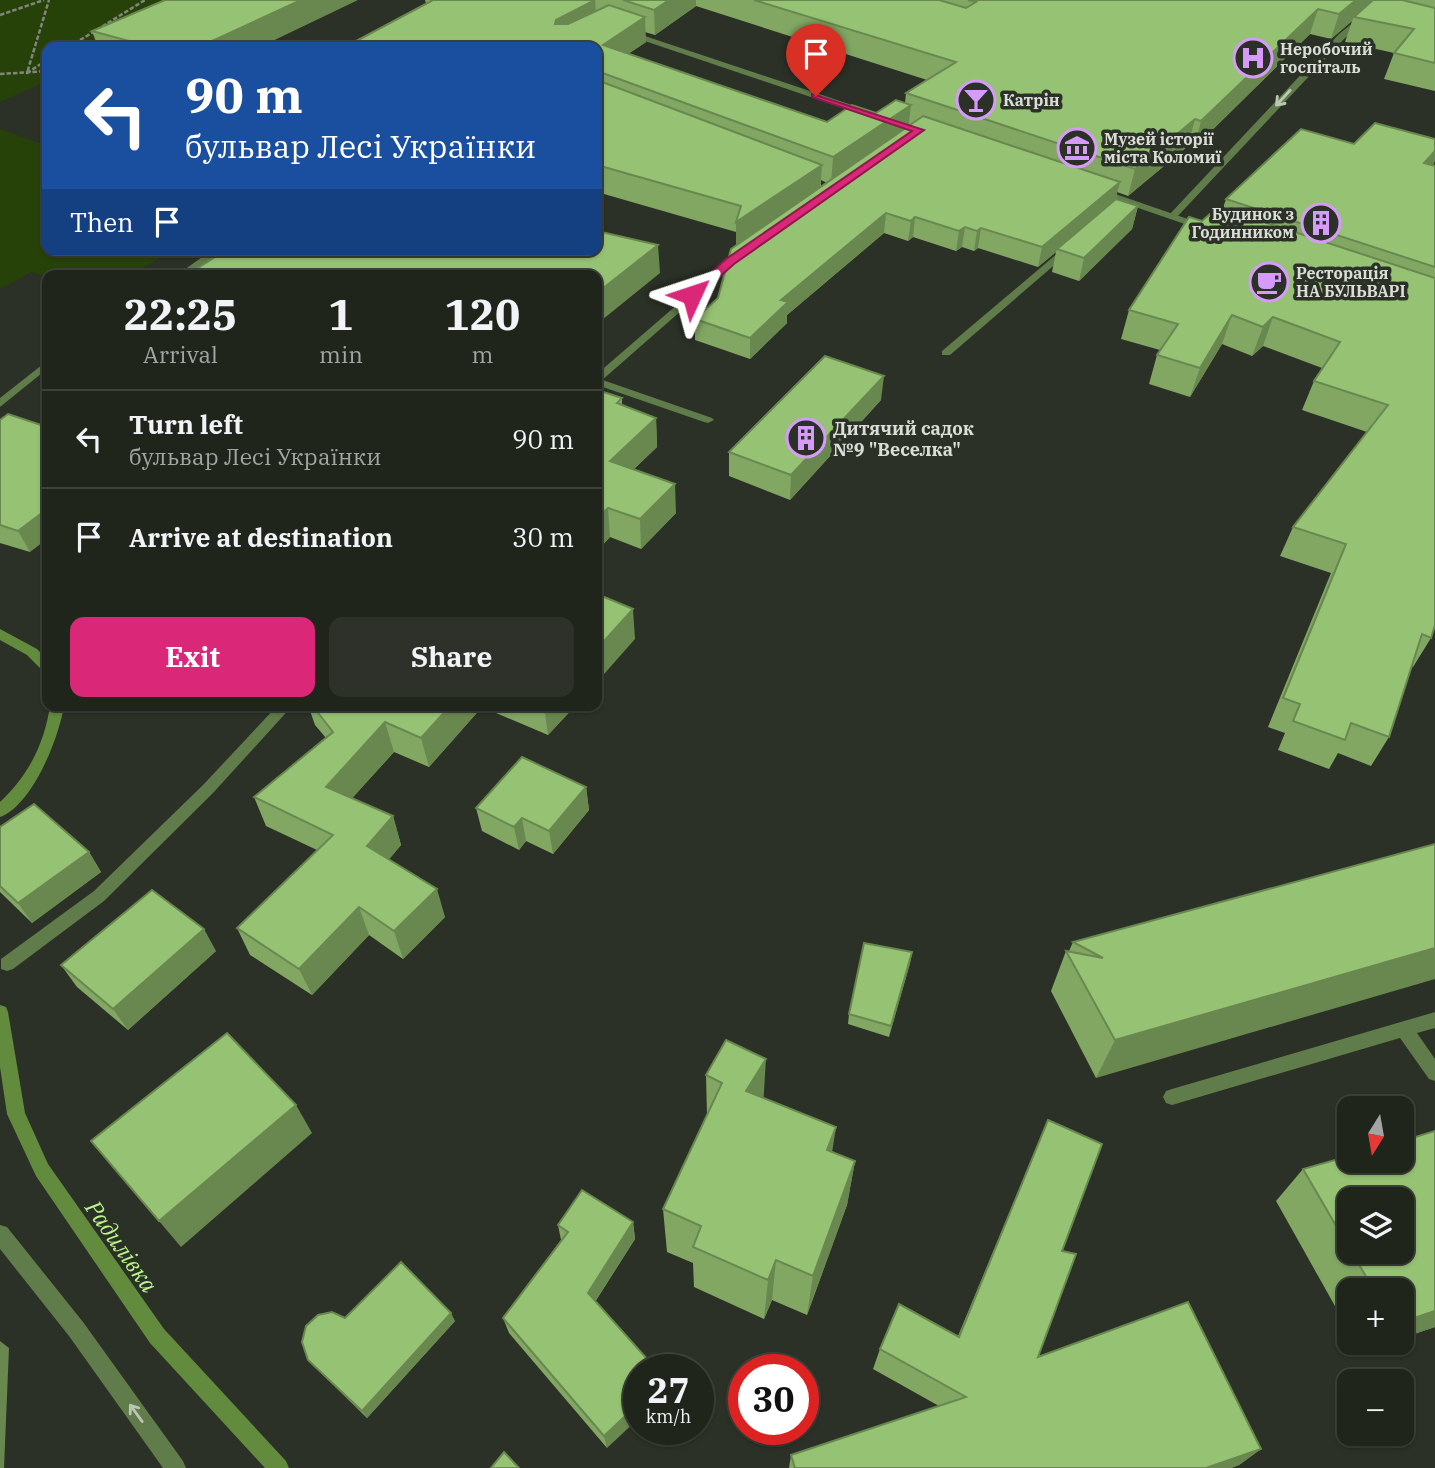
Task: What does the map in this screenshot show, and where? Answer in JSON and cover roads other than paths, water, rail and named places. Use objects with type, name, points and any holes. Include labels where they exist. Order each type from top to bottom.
[{"type":"street","points":[[1172,217],[1342,36],[1385,0]]},
{"type":"street","points":[[1369,13],[1382,16]]},
{"type":"street","points":[[621,30],[881,117]]},
{"type":"street","points":[[1087,188],[1211,230]]},
{"type":"street","points":[[1115,210],[1126,201]]},
{"type":"street","points":[[946,353],[1073,246]]},
{"type":"street","points":[[602,376],[730,262],[751,248]]},
{"type":"street","points":[[189,270],[210,256]]},
{"type":"street","points":[[0,404],[42,368]]},
{"type":"street","points":[[602,382],[708,420]]},
{"type":"street","points":[[7,964],[99,896],[200,797],[280,711]]},
{"type":"street","points":[[1172,1097],[1435,1020]]},
{"type":"street","points":[[1404,1029],[1435,1073]]},
{"type":"street","points":[[4,1247],[76,1329],[176,1468]]},
{"type":"waterway","name":"Радилівка","points":[[0,634],[32,652],[42,662]]},
{"type":"waterway","name":"Радилівка","points":[[0,811],[20,790],[38,763],[51,734],[56,711]]},
{"type":"waterway","name":"Радилівка","points":[[0,1012],[16,1114],[42,1170],[157,1336],[279,1468]]},
{"type":"place","name":"Неробочий госпіталь","points":[[1253,58]]},
{"type":"place","name":"Катрін","points":[[976,100]]},
{"type":"place","name":"Музей історії міста Коломиї","points":[[1077,148]]},
{"type":"place","name":"Будинок з Годинником","points":[[1321,223]]},
{"type":"place","name":"Ресторація НА БУЛЬВАРІ","points":[[1269,282]]},
{"type":"place","name":"Дитячий садок №9 \"Веселка\"","points":[[806,438]]}]
